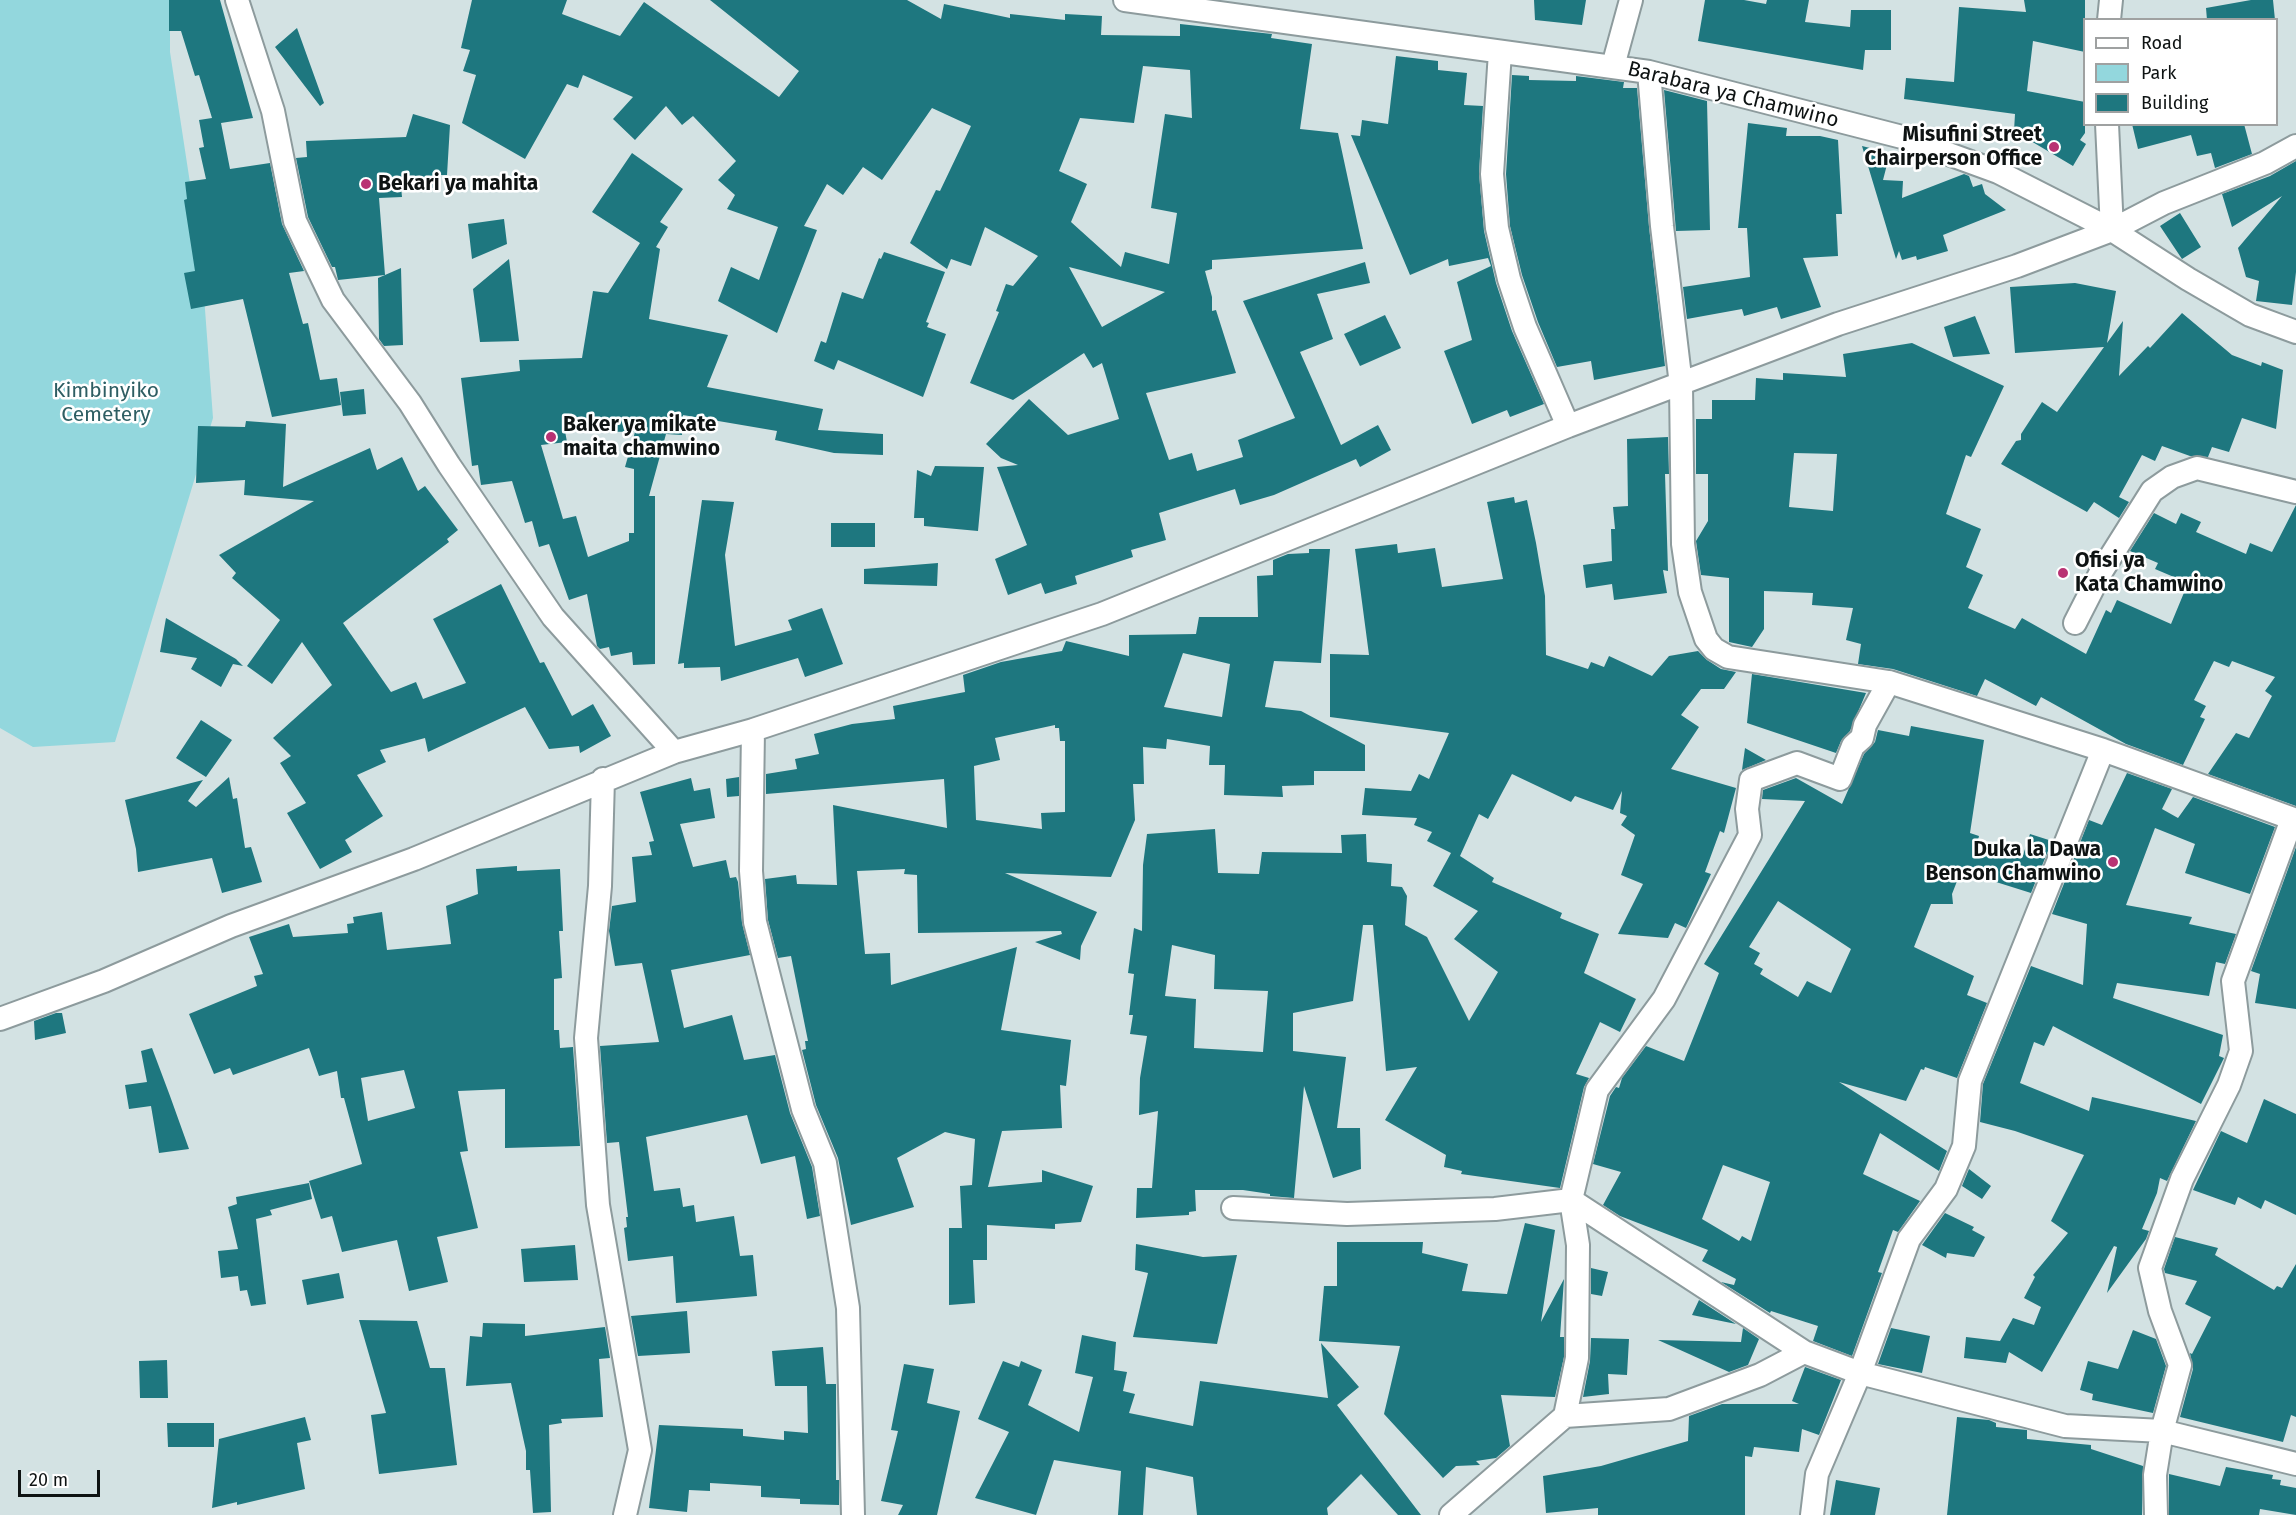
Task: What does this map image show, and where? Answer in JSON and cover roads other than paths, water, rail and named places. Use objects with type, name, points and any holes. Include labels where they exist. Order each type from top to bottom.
[{"type":"street","points":[[238,0],[273,111],[295,221],[333,300],[410,403],[449,465],[553,617],[674,752]]},
{"type":"street","name":"Barabara ya Chamwino","points":[[1125,0],[1649,72],[1902,137],[1998,172],[2112,230],[2188,279],[2250,315],[2296,332]]},
{"type":"street","points":[[1613,66],[1631,0]]},
{"type":"street","points":[[2109,18],[2110,0]]},
{"type":"street","points":[[1500,52],[1492,174],[1497,228],[1509,279],[1525,327],[1568,426]]},
{"type":"street","points":[[1649,72],[1662,226],[1681,386],[1683,544],[1690,592],[1706,639],[1713,649],[1728,657],[1889,682],[2103,750],[2294,819],[2233,981],[2241,1051],[2229,1085],[2182,1179],[2150,1268],[2160,1311],[2180,1365],[2162,1431],[2155,1475],[2156,1515]]},
{"type":"street","points":[[2107,126],[2112,230]]},
{"type":"street","points":[[0,1019],[104,981],[231,926],[414,859],[603,779],[674,752],[753,730],[1102,614],[1568,426],[1681,386],[1838,324],[2017,266],[2112,230],[2164,203],[2265,163],[2296,146]]},
{"type":"street","points":[[2075,623],[2101,572],[2151,491],[2172,477],[2198,468],[2296,492]]},
{"type":"street","points":[[1565,1416],[1577,1358],[1578,1245],[1571,1200],[1597,1090],[1664,999],[1750,835],[1747,809],[1751,780],[1797,763],[1840,778],[1853,746],[1862,738],[1865,725],[1889,682]]},
{"type":"street","points":[[753,730],[752,871],[755,922],[803,1109],[825,1162],[848,1308],[853,1515]]},
{"type":"street","points":[[1812,1515],[1817,1474],[1860,1372],[1909,1239],[1946,1188],[1964,1146],[1970,1081],[2103,750]]},
{"type":"street","points":[[603,779],[600,886],[586,1038],[598,1205],[640,1450],[626,1515]]},
{"type":"street","points":[[1233,1208],[1347,1214],[1495,1209],[1571,1200],[1804,1352],[1860,1372],[2066,1426],[2162,1431],[2296,1464]]},
{"type":"street","points":[[1451,1515],[1565,1416],[1669,1409],[1760,1375],[1804,1352]]},
{"type":"place","name":"Misufini Street Chairperson Office","points":[[2054,147]]},
{"type":"place","name":"Bekari ya mahita","points":[[366,184]]},
{"type":"place","name":"Baker ya mikate maita chamwino","points":[[551,437]]},
{"type":"place","name":"Ofisi ya Kata Chamwino","points":[[2063,573]]},
{"type":"place","name":"Duka la Dawa Benson Chamwino","points":[[2113,862]]},
{"type":"park label","name":"Kimbinyiko Cemetery","points":[[106,403]]}]
